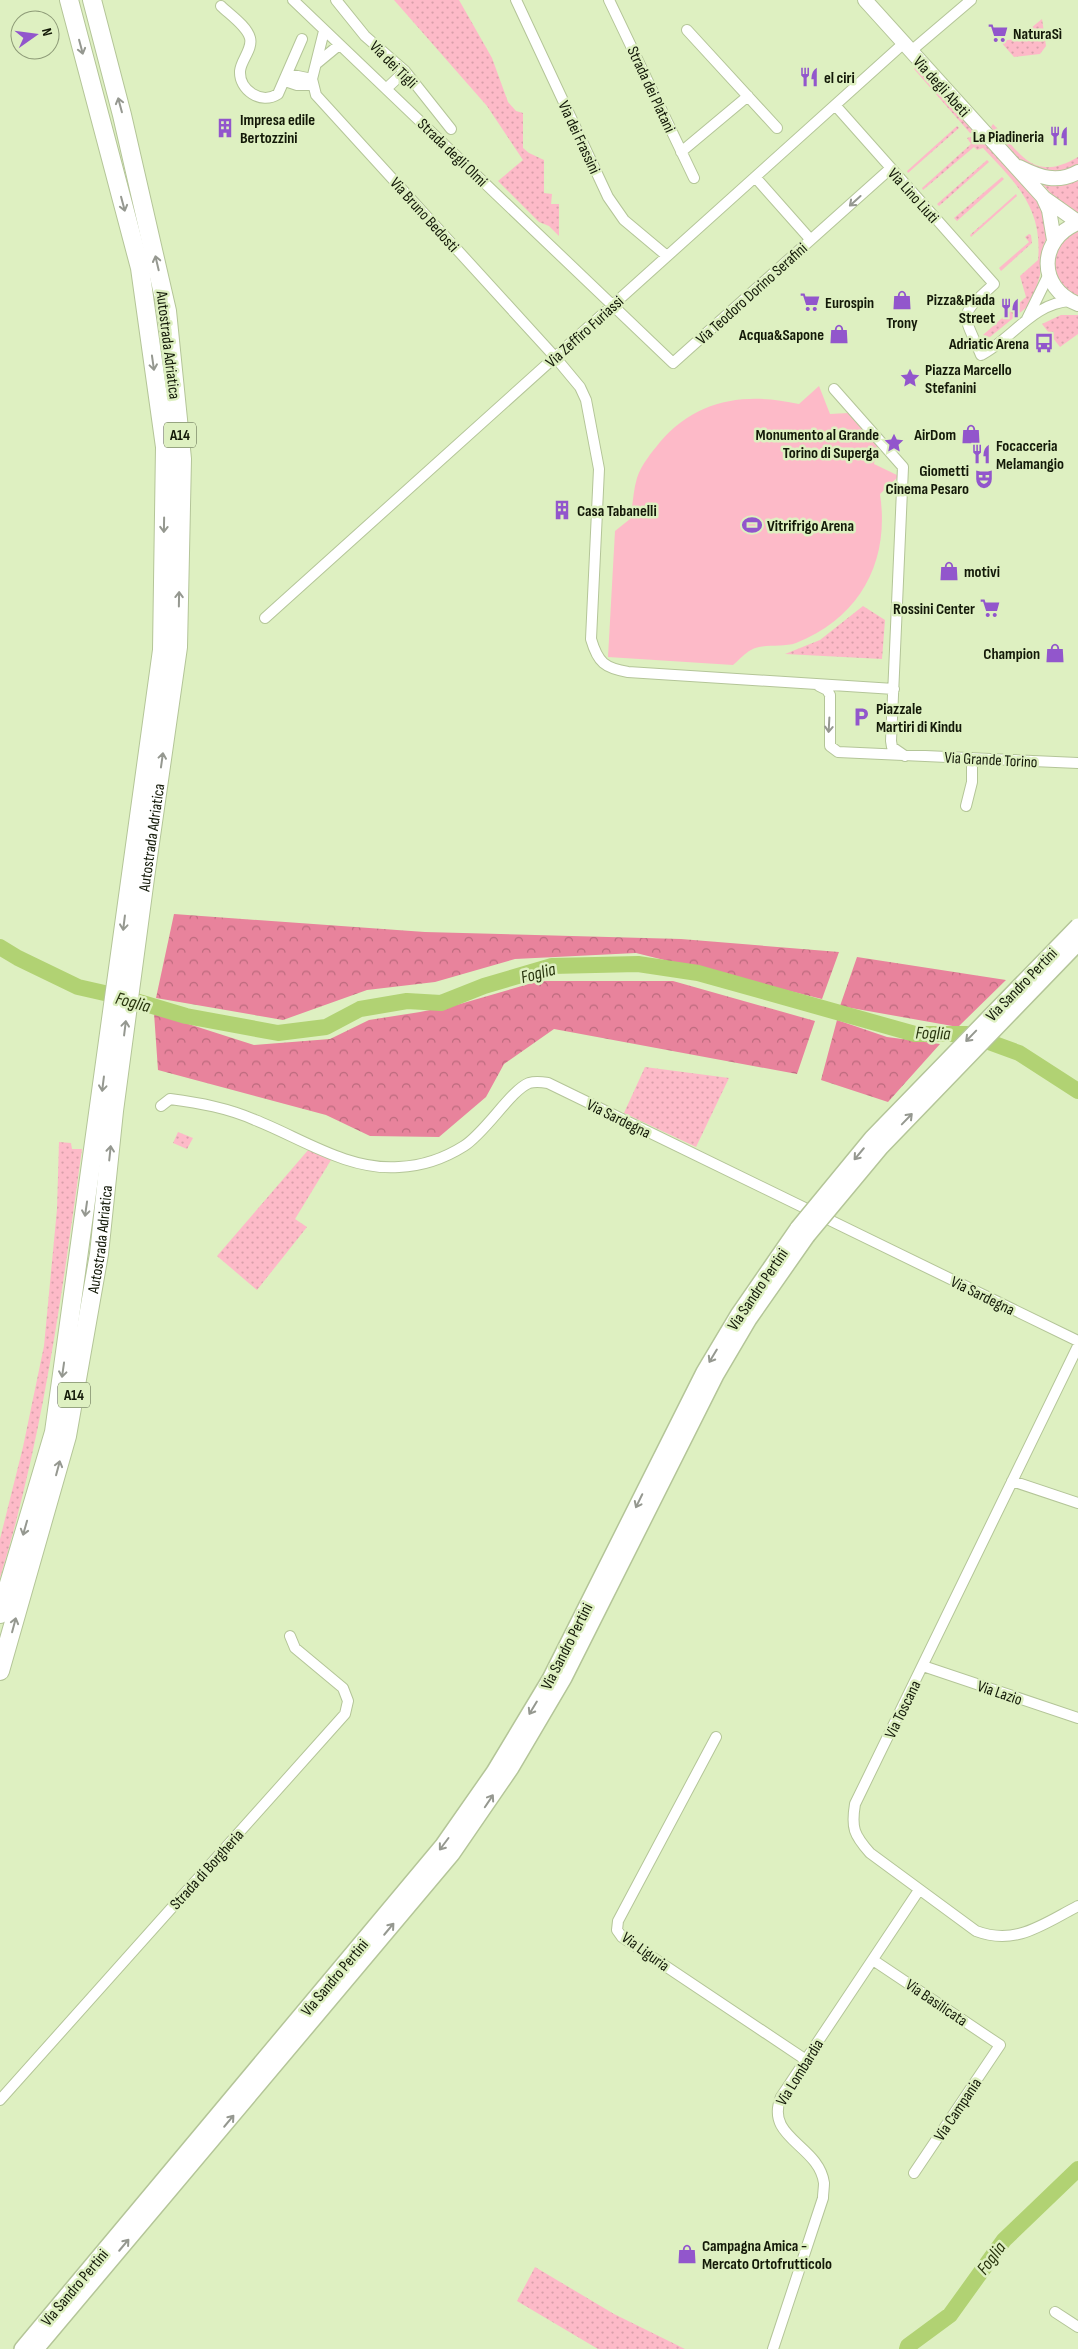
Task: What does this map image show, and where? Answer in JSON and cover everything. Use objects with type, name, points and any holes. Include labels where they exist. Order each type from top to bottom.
[{"type":"highway","name":"Autostrada Adriatica","points":[[0,1614],[54,1432],[107,1110],[137,876],[162,650],[165,447],[140,268],[69,0]]},
{"type":"highway","name":"Autostrada Adriatica","points":[[92,0],[122,115],[167,311],[182,459],[178,647],[137,876]]},
{"type":"highway","name":"Autostrada Adriatica","points":[[0,1671],[67,1436],[99,1254],[107,1110]]},
{"type":"main road","name":"Via Sandro Pertini","points":[[22,2349],[443,1845],[494,1772],[550,1679],[704,1372],[738,1315],[803,1232],[872,1138],[1078,926]]},
{"type":"main road","name":"Via Sandro Pertini","points":[[36,2349],[452,1854],[511,1768],[564,1678],[716,1375],[803,1232],[881,1147],[1078,943]]},
{"type":"street","name":"Strada degli Olmi","points":[[293,0],[612,305]]},
{"type":"street","name":"Via dei Tigli","points":[[336,0],[365,36],[405,71],[451,129]]},
{"type":"street","name":"Via dei Frassini","points":[[516,0],[608,197],[624,220],[667,256]]},
{"type":"street","name":"Strada dei Platani","points":[[610,0],[694,178]]},
{"type":"street","name":"Via degli Abeti","points":[[865,0],[1044,198],[1078,222]]},
{"type":"street","name":"Via degli Abeti","points":[[907,47],[971,0]]},
{"type":"street","points":[[221,6],[250,38],[250,45],[240,72],[244,87],[261,98],[270,98],[278,94],[302,39]]},
{"type":"street","points":[[687,30],[777,128]]},
{"type":"street","points":[[286,77],[312,82],[324,31]]},
{"type":"street","points":[[316,64],[339,45]]},
{"type":"street","name":"Via Zeffiro Furiassi","points":[[265,618],[835,105],[907,47]]},
{"type":"street","points":[[387,88],[405,71]]},
{"type":"street","name":"Via Bruno Bedosti","points":[[312,82],[316,95],[555,357],[580,387],[586,400],[598,469],[590,622],[591,639],[595,652],[601,662],[612,669],[628,672],[815,684]]},
{"type":"street","points":[[681,152],[748,96]]},
{"type":"street","name":"Via Lino Liuti","points":[[835,105],[994,284],[969,307],[966,313],[967,323],[981,355],[1000,344],[1027,320]]},
{"type":"street","name":"Via degli Abeti","points":[[1014,164],[1046,178],[1058,179],[1078,172]]},
{"type":"street","name":"Via Teodoro Dorino Serafini","points":[[612,305],[673,363],[891,168]]},
{"type":"street","points":[[755,177],[810,240]]},
{"type":"street","name":"Via degli Abeti","points":[[1044,198],[1049,210],[1054,240]]},
{"type":"street","points":[[1074,303],[1060,294],[1049,274],[1047,263],[1054,240],[1060,232],[1078,222]]},
{"type":"street","points":[[1027,320],[1049,274]]},
{"type":"street","points":[[1027,320],[1049,304],[1074,303]]},
{"type":"street","points":[[834,389],[903,467],[892,747],[905,756]]},
{"type":"street","points":[[815,684],[894,689]]},
{"type":"street","name":"Via Grande Torino","points":[[815,684],[827,690],[830,695],[830,746],[838,752],[1078,763]]},
{"type":"street","points":[[966,806],[972,782],[972,758]]},
{"type":"street","name":"Via Sardegna","points":[[161,1106],[170,1099],[217,1106],[269,1125],[340,1157],[365,1164],[397,1168],[441,1158],[465,1146],[488,1126],[521,1087],[530,1083],[548,1083],[1078,1341]]},
{"type":"street","name":"Via Toscana","points":[[1078,1346],[855,1804],[852,1823],[857,1838],[870,1853],[976,1931],[992,1938],[1009,1938],[1027,1932],[1078,1906]]},
{"type":"street","points":[[1012,1481],[1078,1503]]},
{"type":"street","name":"Strada di Borgheria","points":[[0,2100],[344,1714],[348,1701],[343,1688],[295,1648],[290,1636]]},
{"type":"street","name":"Via Lazio","points":[[923,1666],[1078,1718]]},
{"type":"street","name":"Via Liguria","points":[[716,1737],[618,1921],[617,1930],[622,1937],[806,2060]]},
{"type":"street","name":"Via Lombardia","points":[[773,2349],[823,2198],[824,2182],[819,2169],[810,2155],[785,2132],[778,2121],[776,2110],[781,2097],[919,1890]]},
{"type":"street","name":"Via Basilicata","points":[[873,1960],[1000,2045]]},
{"type":"street","name":"Via Campania","points":[[914,2173],[1000,2045]]},
{"type":"street","points":[[1055,2312],[1078,2327]]},
{"type":"shaded area","points":[[394,0],[459,0],[492,58],[508,102],[516,111],[523,113],[523,148],[544,160],[544,193],[552,194],[551,204],[559,204],[559,236],[549,226],[539,222],[498,181],[523,160],[487,106]]},
{"type":"shaded area","points":[[1042,19],[1046,46],[1040,54],[1014,57],[1000,41],[1032,37],[1031,28]]},
{"type":"shaded area","points":[[917,66],[976,133],[970,133],[914,69]]},
{"type":"shaded area","points":[[993,124],[1021,155],[1030,162],[1039,166],[1050,167],[1063,164],[1078,157],[1078,167],[1057,175],[1024,165],[991,127]]},
{"type":"shaded area","points":[[957,126],[959,128],[908,173],[907,171]]},
{"type":"shaded area","points":[[978,135],[1044,208],[1048,234],[1043,247],[1040,275],[1033,299],[1027,307],[990,337],[983,335],[1026,297],[1020,276],[1038,260],[1036,225],[1031,211],[1016,185],[983,148],[977,150],[974,147],[923,190],[922,188],[971,144],[967,138]]},
{"type":"shaded area","points":[[987,160],[989,162],[939,206],[937,204]]},
{"type":"shaded area","points":[[1078,176],[1078,214],[1062,206],[1038,179]]},
{"type":"shaded area","points":[[1002,177],[1004,179],[957,221],[954,218]]},
{"type":"shaded area","points":[[1016,194],[1017,196],[971,237],[970,235]]},
{"type":"shaded area","points":[[1078,228],[1078,299],[1064,290],[1054,273],[1054,253],[1058,243]]},
{"type":"shaded area","points":[[1029,234],[1031,235],[1032,243],[1001,271],[999,268],[1029,242],[1025,237]]},
{"type":"shaded area","points":[[1061,315],[1078,315],[1078,334],[1060,347],[1042,324]]},
{"type":"shaded area","name":"Vitrifrigo Arena","points":[[819,386],[830,414],[848,413],[877,446],[874,464],[899,476],[880,494],[882,519],[880,542],[875,564],[866,584],[854,602],[838,618],[819,632],[796,643],[756,648],[746,653],[733,665],[608,657],[615,531],[630,519],[637,478],[644,464],[660,442],[690,416],[706,408],[741,399],[779,400],[799,404]]},
{"type":"shaded area","points":[[863,606],[885,620],[882,659],[785,654],[820,640]]},
{"type":"shaded area","points":[[645,1067],[729,1078],[696,1147],[624,1113]]},
{"type":"shaded area","points":[[178,1132],[193,1138],[187,1149],[173,1143]]},
{"type":"shaded area","points":[[59,1142],[71,1143],[72,1149],[82,1149],[59,1311],[40,1419],[15,1525],[0,1578],[0,1539],[23,1447],[44,1346],[57,1209]]},
{"type":"shaded area","points":[[309,1149],[331,1160],[295,1219],[307,1227],[257,1290],[217,1256]]},
{"type":"shaded area","points":[[535,2267],[614,2314],[685,2349],[598,2349],[517,2301]]},
{"type":"green space","points":[[174,914],[425,932],[681,939],[839,952],[822,999],[636,953],[515,959],[435,982],[367,990],[283,1020],[156,998]]},
{"type":"green space","points":[[857,957],[1006,980],[958,1027],[840,1006]]},
{"type":"green space","points":[[539,981],[673,981],[815,1021],[797,1074],[554,1029],[504,1064],[486,1097],[439,1137],[370,1136],[326,1115],[158,1070],[154,1013],[254,1045],[330,1039],[369,1020],[460,1004]]},
{"type":"green space","points":[[837,1020],[887,1037],[940,1044],[888,1102],[821,1080]]},
{"type":"waterway","name":"Foglia","points":[[0,947],[18,958],[78,987],[122,997],[186,1016],[278,1033],[326,1027],[360,1009],[407,1001],[441,1003],[484,986],[552,966],[638,964],[698,973],[915,1034],[967,1034],[1019,1053],[1078,1091]]},
{"type":"waterway","name":"Foglia","points":[[907,2349],[908,2346],[950,2315],[1004,2240],[1078,2169]]},
{"type":"place","name":"NaturaSì","points":[[998,33]]},
{"type":"place","name":"el ciri","points":[[809,77]]},
{"type":"place","name":"Impresa edile Bertozzini","points":[[225,128]]},
{"type":"place","name":"La Piadineria","points":[[1059,136]]},
{"type":"place","name":"Trony","points":[[902,300]]},
{"type":"place","name":"Eurospin","points":[[810,302]]},
{"type":"place","name":"Pizza&Piada Street","points":[[1010,308]]},
{"type":"place","name":"Acqua&Sapone","points":[[839,334]]},
{"type":"place","name":"Adriatic Arena","points":[[1044,343]]},
{"type":"place","name":"Piazza Marcello Stefanini","points":[[910,378]]},
{"type":"place","name":"AirDom","points":[[971,434]]},
{"type":"place","name":"Monumento al Grande Torino di Superga","points":[[894,443]]},
{"type":"place","name":"Focacceria Melamangio","points":[[981,454]]},
{"type":"place","name":"Giometti Cinema Pesaro","points":[[984,479]]},
{"type":"place","name":"Casa Tabanelli","points":[[562,510]]},
{"type":"place","name":"Vitrifrigo Arena","points":[[752,525]]},
{"type":"place","name":"motivi","points":[[949,571]]},
{"type":"place","name":"Rossini Center","points":[[990,608]]},
{"type":"place","name":"Champion","points":[[1055,653]]},
{"type":"place","name":"Piazzale Martiri di Kindu","points":[[861,717]]},
{"type":"place","name":"Campagna Amica - Mercato Ortofrutticolo","points":[[687,2254]]}]
